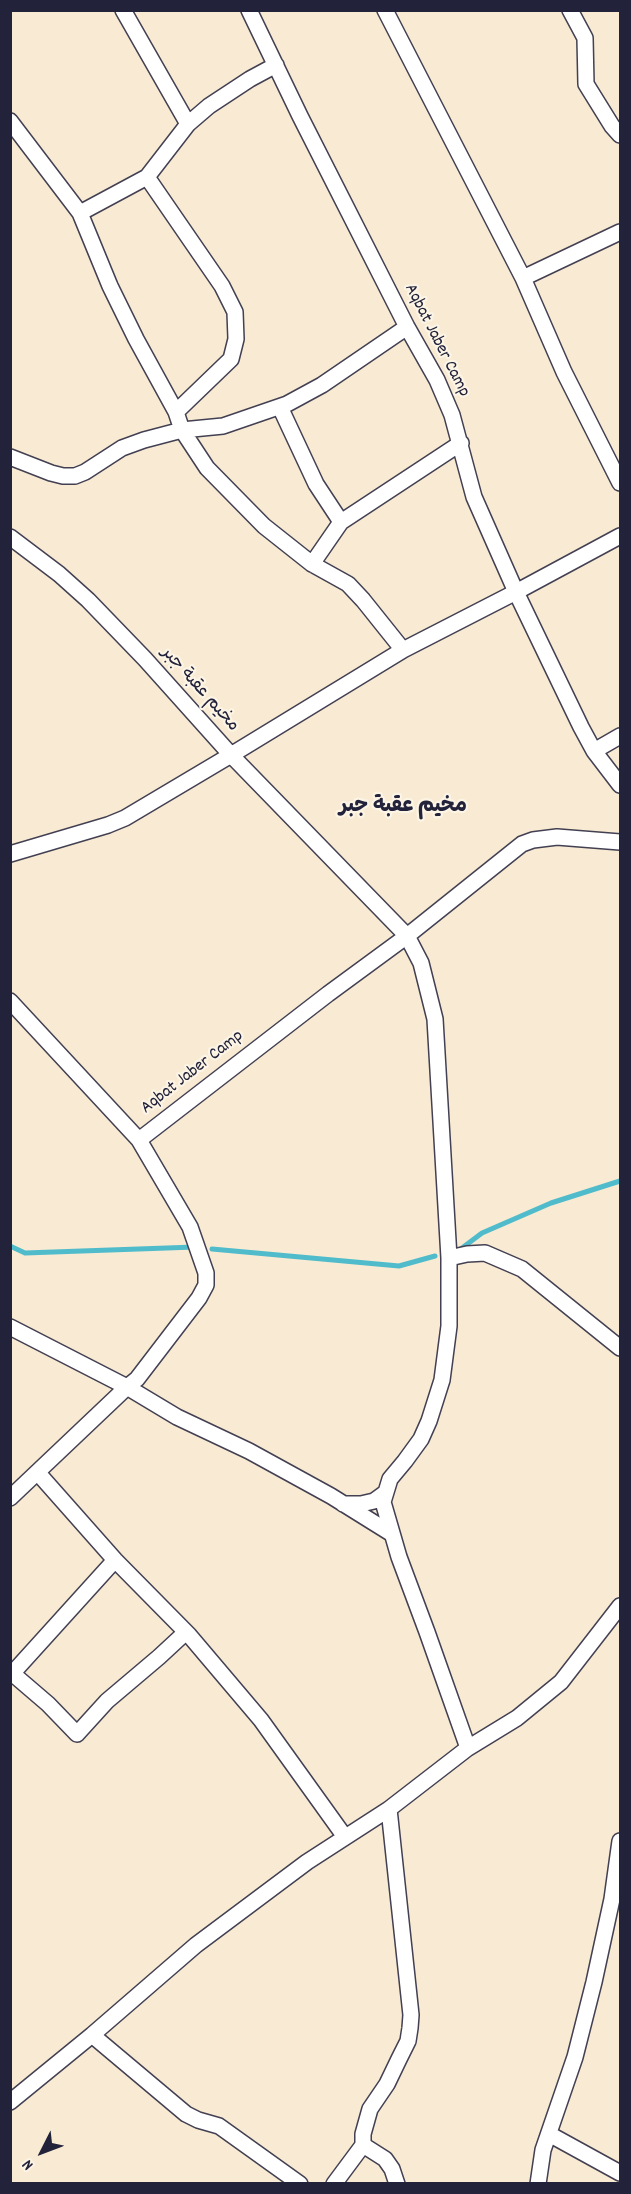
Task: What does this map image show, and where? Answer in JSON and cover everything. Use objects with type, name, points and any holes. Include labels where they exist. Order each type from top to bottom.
[{"type":"street","points":[[123,10],[188,124]]},
{"type":"street","name":"Aqbat Jaber Camp","points":[[249,10],[407,327],[437,380],[461,443],[474,496],[516,591],[594,751],[621,785]]},
{"type":"street","points":[[385,10],[523,278],[564,372],[621,483]]},
{"type":"street","points":[[570,10],[585,38],[586,84],[612,126],[621,135]]},
{"type":"street","points":[[80,213],[147,177],[188,124],[233,90],[276,65]]},
{"type":"street","points":[[12,126],[80,213],[110,286],[136,339],[176,412],[182,430],[207,468],[264,526],[312,564],[348,584],[403,650]]},
{"type":"street","points":[[147,177],[222,286],[235,312],[236,339],[231,359],[176,412]]},
{"type":"street","points":[[523,278],[621,232]]},
{"type":"street","points":[[10,457],[51,474],[75,476],[122,448],[144,440],[182,430],[224,426],[280,407],[310,393],[407,327]]},
{"type":"street","points":[[280,407],[316,484],[341,522]]},
{"type":"street","points":[[312,564],[341,522],[461,443]]},
{"type":"street","points":[[468,1748],[392,1534],[383,1502],[390,1479],[421,1439],[429,1421],[439,1391],[449,1326],[449,1258],[435,1020],[421,963],[407,936],[231,756],[403,650],[621,536]]},
{"type":"street","name":"مخيم عقبة جبر","points":[[10,537],[59,574],[88,600],[145,659],[231,756],[124,818],[108,825],[10,854]]},
{"type":"street","points":[[594,751],[621,736]]},
{"type":"street","name":"Aqbat Jaber Camp","points":[[127,1387],[137,1379],[158,1352],[199,1298],[206,1285],[206,1273],[190,1227],[139,1140],[407,936],[522,844],[557,837],[621,842]]},
{"type":"street","points":[[10,1001],[139,1140]]},
{"type":"street","points":[[449,1258],[485,1253],[522,1269],[621,1348]]},
{"type":"street","points":[[10,1327],[127,1387],[177,1417],[249,1452],[344,1504],[392,1534]]},
{"type":"street","points":[[10,1498],[127,1387]]},
{"type":"street","points":[[38,1473],[115,1560],[186,1632],[261,1720],[345,1838]]},
{"type":"street","points":[[344,1504],[374,1501],[385,1493]]},
{"type":"street","points":[[115,1560],[12,1675],[48,1704],[77,1734],[107,1701],[186,1632]]},
{"type":"street","points":[[10,2102],[92,2035],[196,1944],[298,1868],[389,1809],[468,1748],[517,1718],[561,1682],[621,1606]]},
{"type":"street","points":[[334,2184],[363,2145],[363,2134],[370,2109],[408,2041],[410,2028],[411,2015],[389,1809]]},
{"type":"street","points":[[538,2184],[549,2133],[574,2057],[616,1901],[621,1840]]},
{"type":"street","points":[[92,2035],[186,2114],[219,2126],[300,2184]]},
{"type":"street","points":[[549,2133],[621,2173]]},
{"type":"street","points":[[363,2145],[385,2159],[392,2169],[397,2184]]},
{"type":"waterway","points":[[462,1248],[482,1233],[551,1203],[620,1181]]},
{"type":"waterway","points":[[10,1246],[25,1253],[195,1247]]},
{"type":"waterway","points":[[212,1249],[399,1266],[435,1256]]},
{"type":"district","name":"مخيم عقبة جبر","points":[[403,808]]}]
